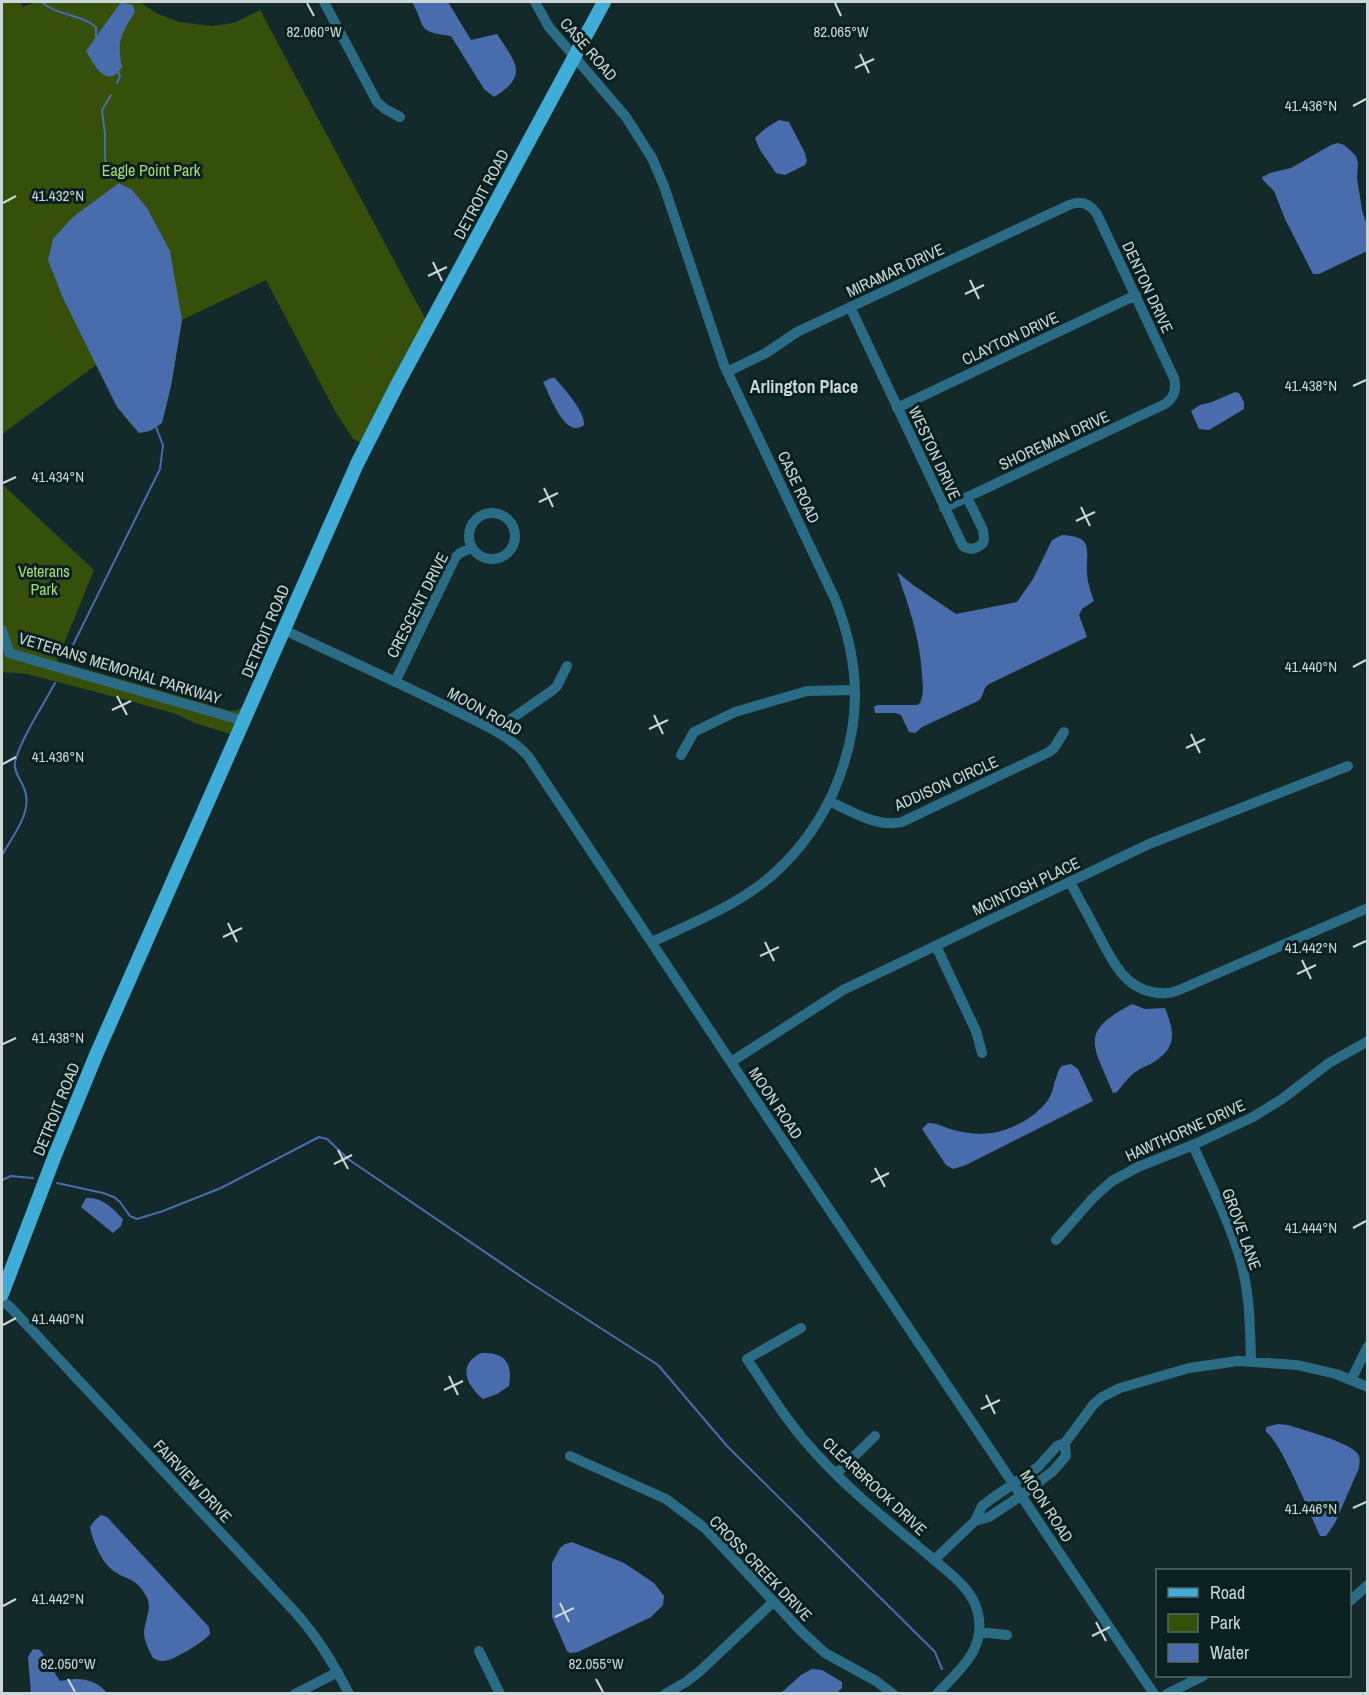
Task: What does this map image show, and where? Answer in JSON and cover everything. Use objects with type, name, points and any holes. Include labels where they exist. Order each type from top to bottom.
[{"type":"main road","name":"DETROIT ROAD","points":[[2,1294],[92,1064],[325,534],[379,420],[604,2]]},
{"type":"street","points":[[324,2],[377,102],[400,117]]},
{"type":"street","name":"CASE ROAD","points":[[535,2],[549,27],[626,117],[652,158],[664,186],[727,372],[838,606],[849,639],[855,690],[852,739],[841,775],[820,819],[805,840],[769,878],[730,904],[651,942]]},
{"type":"street","name":"MIRAMAR DRIVE","points":[[727,372],[760,356],[797,332],[1079,202]]},
{"type":"street","name":"DENTON DRIVE","points":[[1079,202],[1089,205],[1097,214],[1174,378],[1176,384],[1174,394]]},
{"type":"street","name":"CLAYTON DRIVE","points":[[897,408],[1136,295]]},
{"type":"street","name":"WESTON DRIVE","points":[[850,308],[944,508],[963,546],[968,549],[977,548],[983,543],[984,534],[967,497]]},
{"type":"street","name":"SHOREMAN DRIVE","points":[[944,508],[1166,404],[1174,394]]},
{"type":"street","name":"CRESCENT DRIVE","points":[[496,513],[504,516],[514,527],[514,543],[506,555],[499,559],[483,558],[471,548],[469,533],[476,520],[482,515],[496,513]]},
{"type":"street","name":"CRESCENT DRIVE","points":[[395,682],[455,558],[471,548]]},
{"type":"street","name":"VETERANS MEMORIAL PARKWAY","points":[[2,630],[9,654],[244,721]]},
{"type":"street","name":"MOON ROAD","points":[[284,630],[497,732],[514,742],[528,756],[1154,1694]]},
{"type":"street","points":[[497,732],[512,718],[557,686],[567,666]]},
{"type":"street","points":[[681,755],[694,732],[735,712],[807,691],[855,690]]},
{"type":"street","name":"ADDISON CIRCLE","points":[[829,801],[874,821],[902,822],[1049,752],[1065,732]]},
{"type":"street","name":"MCINTOSH PLACE","points":[[731,1062],[836,993],[1158,840],[1348,766]]},
{"type":"street","points":[[1070,882],[1118,969],[1135,986],[1160,993],[1179,990],[1368,908]]},
{"type":"street","points":[[936,946],[976,1031],[982,1053]]},
{"type":"street","name":"HAWTHORNE DRIVE","points":[[1056,1240],[1093,1198],[1112,1181],[1138,1167],[1230,1129],[1265,1110],[1329,1063],[1367,1042]]},
{"type":"street","name":"GROVE LANE","points":[[1193,1145],[1239,1253],[1249,1306],[1251,1362]]},
{"type":"street","name":"FAIRVIEW DRIVE","points":[[2,1300],[296,1613],[315,1635],[349,1694]]},
{"type":"street","name":"CLEARBROOK DRIVE","points":[[801,1328],[747,1359],[790,1423],[819,1457],[855,1492],[964,1586],[978,1614],[979,1632]]},
{"type":"street","points":[[1351,1380],[1368,1346]]},
{"type":"street","points":[[934,1560],[975,1521],[982,1506],[1038,1467],[1057,1446],[1065,1443],[1092,1405],[1120,1388],[1197,1366],[1227,1362],[1297,1365],[1321,1369],[1368,1387]]},
{"type":"street","points":[[836,1474],[875,1436]]},
{"type":"street","points":[[975,1521],[989,1517],[1053,1471],[1066,1456],[1065,1443]]},
{"type":"street","name":"CROSS CREEK DRIVE","points":[[570,1456],[666,1499],[706,1529],[773,1602],[825,1653],[876,1681],[893,1694]]},
{"type":"street","points":[[1351,1600],[1368,1585]]},
{"type":"street","points":[[665,1694],[699,1672],[773,1602]]},
{"type":"street","points":[[937,1694],[970,1658],[979,1632],[1007,1635]]},
{"type":"street","points":[[479,1650],[500,1694]]},
{"type":"street","points":[[295,1694],[338,1672]]},
{"type":"street","points":[[1167,1694],[1201,1677]]},
{"type":"green space","name":"Eagle Point Park","points":[[2,2],[20,2],[23,7],[35,2],[140,2],[156,13],[179,22],[212,26],[234,23],[260,10],[427,322],[361,443],[353,439],[335,411],[266,280],[182,320],[171,386],[162,423],[157,426],[139,433],[120,409],[96,365],[2,434]]},
{"type":"green space","name":"Veterans Park","points":[[2,484],[94,570],[57,661],[231,711],[238,710],[246,703],[233,735],[195,723],[176,714],[123,699],[27,674],[2,672]]},
{"type":"water","points":[[121,2],[133,5],[135,12],[121,38],[122,67],[110,77],[101,73],[86,51]]},
{"type":"water","points":[[412,2],[448,2],[471,40],[497,34],[516,68],[516,75],[512,82],[494,97],[484,89],[451,36],[427,30]]},
{"type":"water","points":[[779,120],[789,122],[807,161],[805,165],[785,175],[776,173],[760,150],[755,138]]},
{"type":"water","points":[[1338,143],[1344,145],[1356,156],[1358,163],[1357,178],[1367,226],[1367,251],[1319,274],[1313,274],[1285,219],[1274,191],[1262,177],[1291,168]]},
{"type":"water","points":[[119,183],[132,190],[147,208],[170,251],[182,320],[162,423],[150,431],[139,433],[117,407],[63,298],[48,260],[53,239],[73,217]]},
{"type":"water","points":[[555,378],[573,400],[581,413],[584,425],[577,428],[571,426],[559,414],[543,382]]},
{"type":"water","points":[[1235,392],[1239,393],[1244,402],[1244,409],[1209,430],[1199,429],[1191,411],[1200,405]]},
{"type":"water","points":[[1062,535],[1079,538],[1086,545],[1089,587],[1094,601],[1082,609],[1079,615],[1087,637],[989,684],[978,701],[922,727],[915,733],[909,732],[901,715],[875,713],[874,707],[877,705],[917,705],[922,696],[921,661],[916,635],[897,572],[956,614],[1017,602],[1033,579],[1052,540]]},
{"type":"water","points":[[1132,1004],[1145,1009],[1165,1008],[1172,1038],[1162,1056],[1134,1073],[1117,1092],[1113,1093],[1100,1063],[1095,1041],[1097,1032],[1103,1023]]},
{"type":"water","points":[[1071,1064],[1078,1069],[1093,1101],[966,1165],[953,1169],[946,1165],[922,1129],[931,1123],[960,1132],[981,1134],[1016,1126],[1043,1106],[1050,1096],[1060,1068]]},
{"type":"water","points":[[86,1198],[97,1199],[111,1207],[123,1219],[121,1226],[113,1233],[81,1207]]},
{"type":"water","points":[[481,1353],[496,1354],[506,1360],[510,1371],[509,1386],[483,1399],[472,1388],[467,1375],[469,1363]]},
{"type":"water","points":[[1278,1424],[1288,1425],[1336,1441],[1359,1456],[1359,1468],[1335,1523],[1326,1536],[1320,1536],[1287,1463],[1266,1432],[1266,1427]]},
{"type":"water","points":[[101,1515],[107,1517],[209,1627],[210,1634],[207,1637],[174,1658],[163,1661],[153,1658],[144,1635],[149,1609],[148,1600],[138,1585],[115,1572],[100,1555],[90,1527]]},
{"type":"water","points":[[572,1542],[624,1563],[654,1583],[664,1596],[663,1605],[651,1617],[578,1652],[570,1653],[552,1617],[552,1563],[560,1548]]},
{"type":"water","points":[[33,1649],[40,1650],[60,1681],[86,1680],[97,1684],[107,1693],[31,1693],[28,1657]]},
{"type":"water","points":[[812,1669],[822,1670],[842,1682],[842,1688],[837,1693],[781,1693],[801,1675]]},
{"type":"waterway","points":[[42,2],[48,7],[90,23],[96,27],[96,37]]},
{"type":"waterway","points":[[117,83],[120,76],[118,72]]},
{"type":"waterway","points":[[111,95],[102,110],[105,159],[111,179]]},
{"type":"waterway","points":[[67,657],[160,469],[163,445],[156,427]]},
{"type":"waterway","points":[[2,855],[21,823],[26,805],[24,788],[15,769],[15,762],[27,733],[55,683]]},
{"type":"waterway","points":[[57,1183],[114,1197],[130,1216],[137,1219],[221,1188],[319,1137],[327,1139],[348,1159],[532,1284],[658,1365],[727,1446],[935,1652],[942,1669]]},
{"type":"waterway","points":[[2,1180],[11,1176],[33,1178]]},
{"type":"district","name":"Arlington Place","points":[[804,387]]}]
